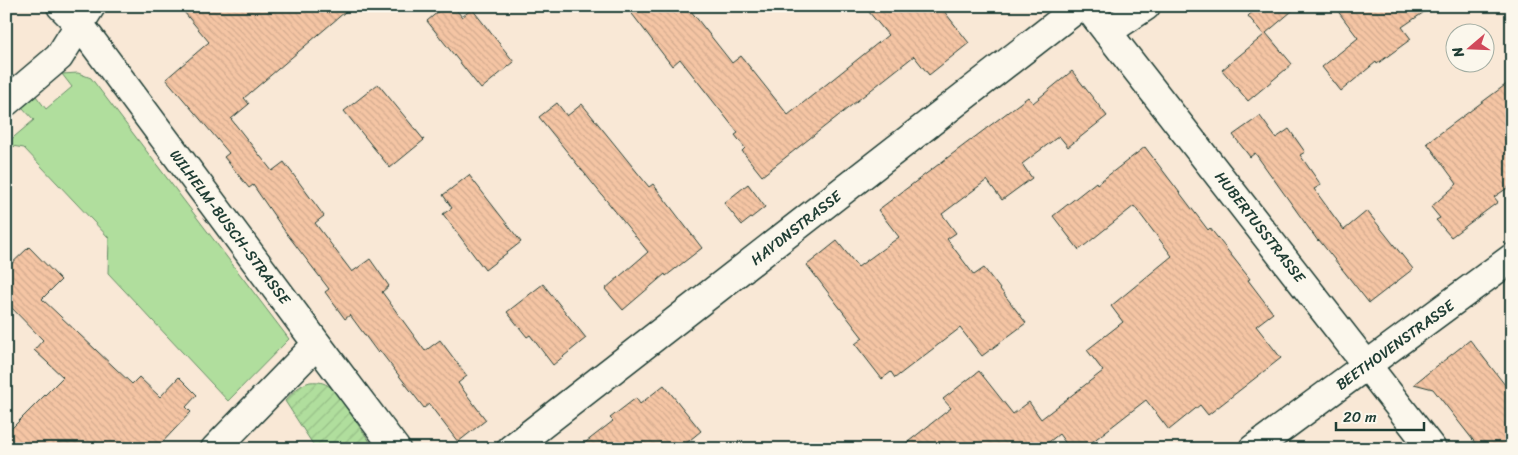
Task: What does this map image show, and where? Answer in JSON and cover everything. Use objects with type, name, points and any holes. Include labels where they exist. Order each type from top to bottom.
[{"type":"street","name":"WILHELM-BUSCH-STRASSE","points":[[61,6],[85,16],[317,344],[396,449]]},
{"type":"street","name":"HAYDNSTRASSE","points":[[511,449],[1080,6]]},
{"type":"street","name":"HUBERTUSSTRASSE","points":[[1087,6],[1432,449]]},
{"type":"street","points":[[1107,32],[1146,6]]},
{"type":"street","points":[[6,102],[59,57],[85,16]]},
{"type":"street","name":"BEETHOVENSTRASSE","points":[[1253,449],[1512,258]]},
{"type":"street","points":[[215,449],[317,344]]},
{"type":"green space","points":[[78,73],[91,78],[289,339],[228,401],[108,273],[109,238],[24,148],[6,145],[6,140],[8,142],[34,120],[22,107],[36,96],[46,109],[72,87],[62,74]]},
{"type":"green space","points":[[310,382],[323,383],[334,390],[375,449],[316,449],[285,401],[299,387]]},
{"type":"building","points":[[179,6],[352,6],[244,98],[249,104],[231,119],[272,171],[284,162],[324,216],[315,223],[352,272],[370,259],[389,286],[382,292],[425,351],[440,340],[467,376],[458,383],[486,420],[458,442],[429,404],[424,408],[380,351],[378,353],[350,315],[345,319],[325,292],[329,289],[284,230],[253,185],[249,188],[224,157],[229,153],[166,79],[209,42]]},
{"type":"building","points":[[445,6],[453,6],[462,17],[472,9],[514,62],[481,89],[427,21]]},
{"type":"building","points":[[626,6],[687,6],[732,63],[741,56],[788,115],[888,35],[864,6],[940,6],[969,43],[929,75],[914,56],[762,176],[742,151],[745,148],[735,135],[738,133],[680,59],[672,66]]},
{"type":"building","points":[[1259,6],[1298,6],[1266,33],[1292,64],[1248,101],[1222,70],[1264,35],[1248,16]]},
{"type":"building","points":[[1334,6],[1433,6],[1402,27],[1411,39],[1377,64],[1376,62],[1341,91],[1322,67],[1358,38]]},
{"type":"building","points":[[1072,71],[1107,116],[1068,147],[1059,136],[1022,164],[1032,178],[1002,200],[987,180],[942,214],[956,233],[947,239],[974,275],[984,268],[1026,323],[982,356],[960,328],[895,378],[891,372],[882,379],[855,344],[863,338],[807,265],[837,241],[858,267],[899,237],[878,210],[1028,97],[1033,103]]},
{"type":"building","points":[[1512,80],[1512,185],[1494,197],[1498,202],[1451,237],[1436,220],[1440,218],[1431,207],[1457,184],[1427,143]]},
{"type":"building","points":[[378,84],[424,140],[390,168],[344,111]]},
{"type":"building","points":[[557,103],[567,116],[582,104],[649,187],[653,184],[702,248],[666,276],[665,274],[623,310],[605,289],[648,252],[539,117]]},
{"type":"building","points":[[1260,116],[1276,138],[1289,129],[1305,152],[1300,155],[1321,185],[1314,189],[1344,230],[1367,211],[1413,269],[1369,303],[1318,241],[1255,153],[1250,157],[1233,135]]},
{"type":"building","points":[[1145,147],[1208,230],[1210,228],[1250,279],[1248,280],[1273,313],[1256,326],[1281,358],[1208,415],[1200,405],[1169,430],[1146,400],[1083,449],[1070,449],[1059,434],[1040,449],[899,449],[951,408],[943,399],[979,371],[1013,414],[1029,402],[1041,419],[1103,371],[1087,350],[1123,322],[1111,306],[1172,256],[1134,206],[1079,250],[1053,216]]},
{"type":"building","points":[[469,175],[521,242],[485,270],[443,214],[452,208],[443,195]]},
{"type":"building","points":[[748,184],[765,207],[742,225],[724,203]]},
{"type":"building","points":[[29,247],[61,280],[42,299],[132,384],[139,377],[160,397],[179,377],[197,395],[186,407],[191,412],[156,449],[6,449],[6,434],[63,377],[34,350],[43,340],[6,302],[6,269]]},
{"type":"building","points":[[543,284],[586,338],[553,365],[530,335],[527,337],[507,312]]},
{"type":"building","points":[[1470,340],[1512,394],[1512,449],[1480,449],[1433,389],[1414,384]]},
{"type":"building","points":[[664,385],[701,431],[679,449],[577,449],[613,421],[610,418],[636,398],[640,404]]}]
